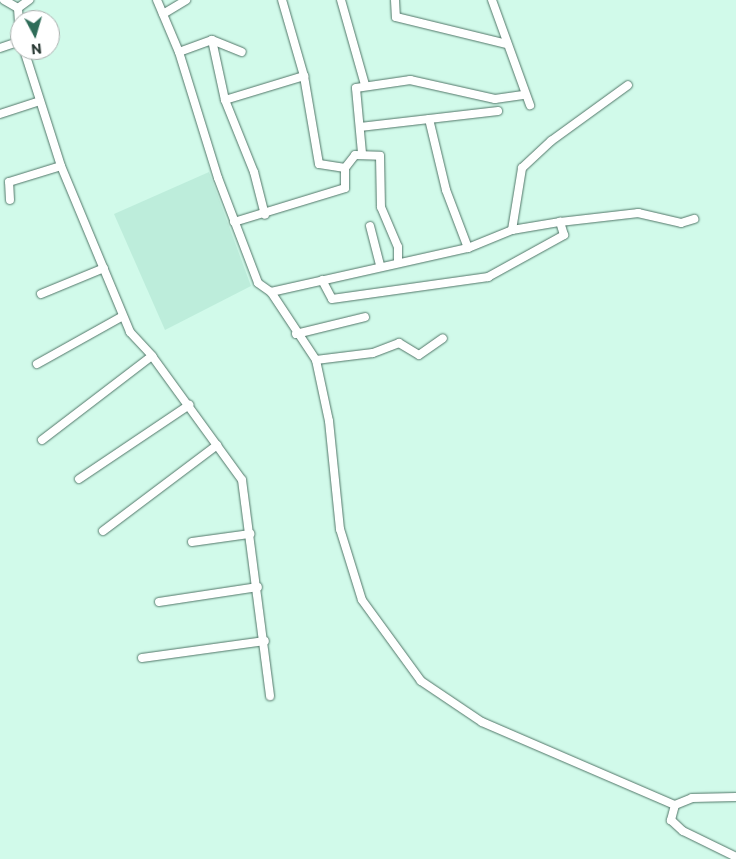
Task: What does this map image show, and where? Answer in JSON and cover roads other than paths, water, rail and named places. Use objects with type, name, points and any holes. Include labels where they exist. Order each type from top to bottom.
[{"type":"street","points":[[4,0],[18,8],[29,0]]},
{"type":"street","points":[[157,0],[179,52],[193,108],[258,283],[271,292],[296,334],[316,360],[329,421],[340,529],[362,600],[421,681],[482,722],[675,806],[692,798],[736,797]]},
{"type":"street","points":[[163,14],[186,0]]},
{"type":"street","points":[[282,0],[304,76],[318,164],[345,168]]},
{"type":"street","points":[[341,0],[366,85]]},
{"type":"street","points":[[395,0],[396,17],[507,44]]},
{"type":"street","points":[[492,0],[530,105]]},
{"type":"street","points":[[179,52],[212,40],[242,52]]},
{"type":"street","points":[[212,40],[225,100],[254,172],[265,214]]},
{"type":"street","points":[[27,60],[61,166],[130,332],[152,356],[242,480],[258,586],[270,696]]},
{"type":"street","points":[[225,100],[304,76]]},
{"type":"street","points":[[362,153],[354,91],[366,85],[410,80],[495,99],[525,95]]},
{"type":"street","points":[[512,230],[522,168],[551,140],[628,85]]},
{"type":"street","points":[[0,114],[40,101]]},
{"type":"street","points":[[360,127],[498,111]]},
{"type":"street","points":[[430,119],[446,190],[468,248]]},
{"type":"street","points":[[234,222],[345,188],[345,168],[355,155],[362,153],[381,158],[381,207],[398,247],[398,261]]},
{"type":"street","points":[[10,200],[9,182],[61,166]]},
{"type":"street","points":[[271,292],[380,265],[468,248],[512,230],[560,222],[638,214],[681,223],[694,219]]},
{"type":"street","points":[[322,280],[332,299],[488,277],[564,235],[560,222]]},
{"type":"street","points":[[370,226],[380,265]]},
{"type":"street","points":[[40,294],[104,268]]},
{"type":"street","points":[[37,364],[123,316]]},
{"type":"street","points":[[296,334],[365,317]]},
{"type":"street","points":[[316,360],[373,354],[400,343],[417,355],[443,338]]},
{"type":"street","points":[[42,440],[152,356]]},
{"type":"street","points":[[79,479],[189,405]]},
{"type":"street","points":[[103,531],[218,445]]},
{"type":"street","points":[[192,542],[250,534]]},
{"type":"street","points":[[159,602],[258,586]]},
{"type":"street","points":[[142,658],[264,641]]},
{"type":"street","points":[[675,806],[671,820],[683,831],[736,857]]}]
